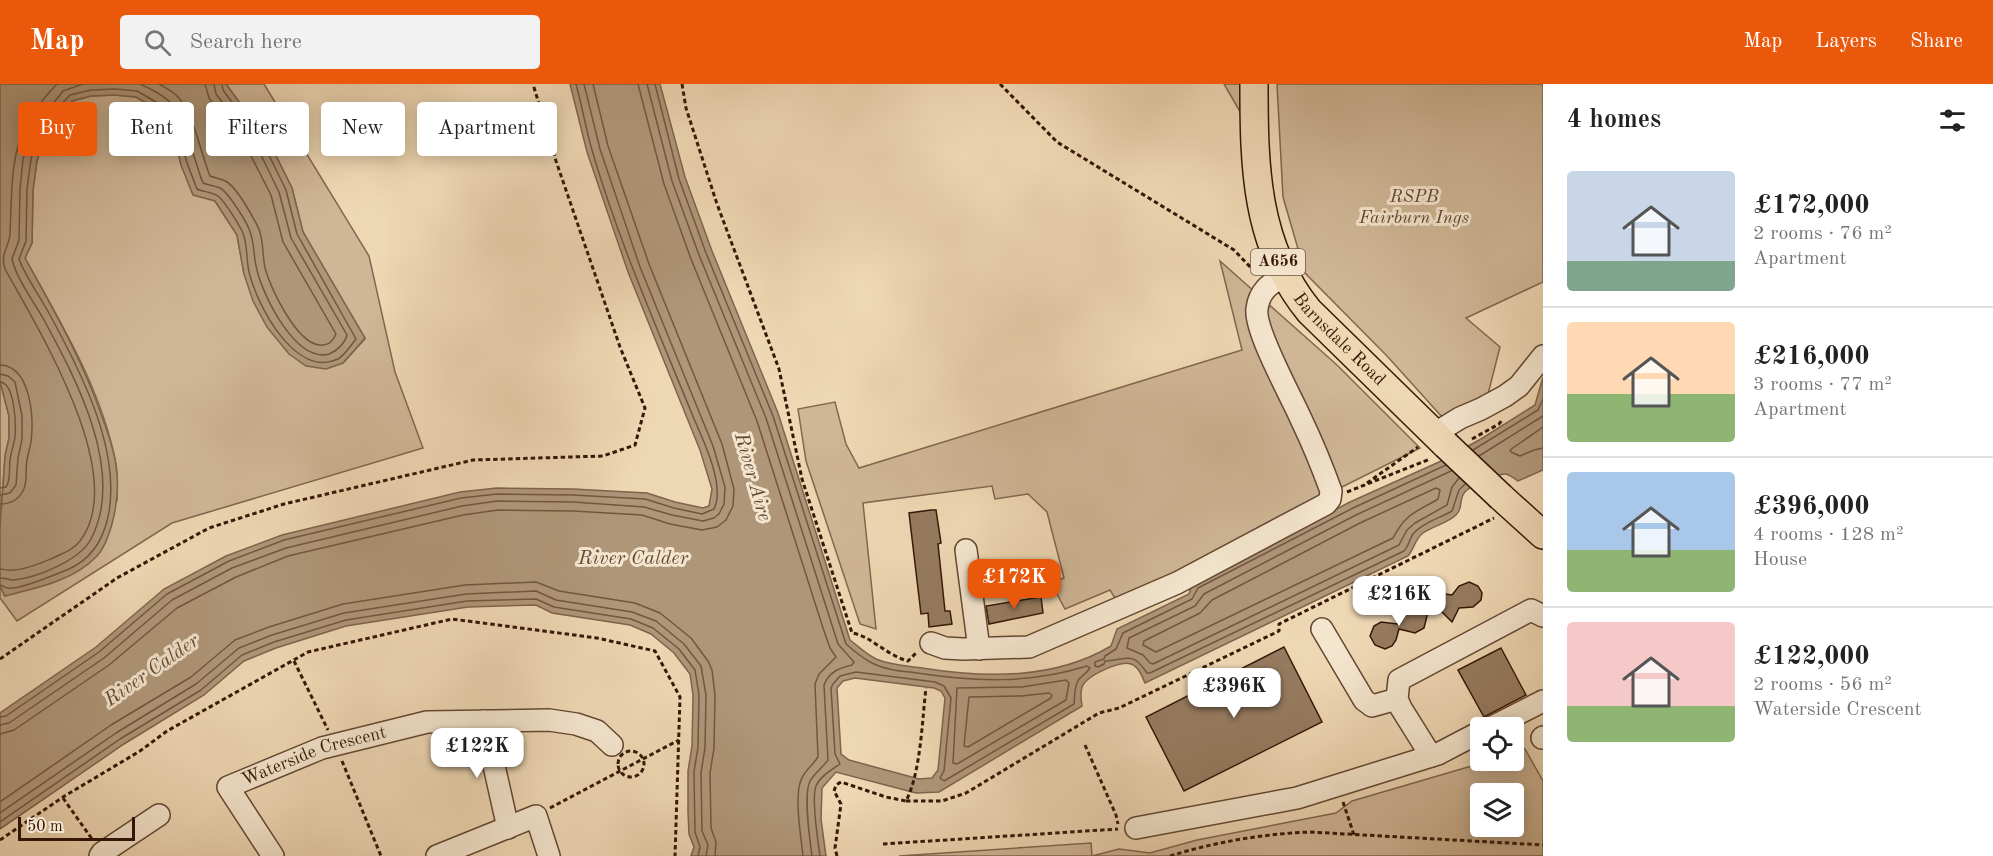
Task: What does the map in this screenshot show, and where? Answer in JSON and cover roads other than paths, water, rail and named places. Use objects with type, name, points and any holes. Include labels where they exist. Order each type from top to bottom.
[{"type":"main road","name":"Barnsdale Road","points":[[1254,84],[1261,205],[1276,280],[1292,291],[1437,446],[1500,507],[1543,535]]},
{"type":"street","points":[[931,643],[945,648],[1029,647],[1177,583],[1326,504],[1330,499],[1331,490],[1262,337],[1256,311],[1261,293],[1276,280]]},
{"type":"street","points":[[1437,446],[1461,418],[1505,396],[1519,386],[1543,356]]},
{"type":"street","points":[[966,550],[979,649]]},
{"type":"street","points":[[1431,756],[1397,699],[1399,680],[1531,610],[1543,616]]},
{"type":"street","points":[[1322,629],[1364,700],[1372,706],[1397,699]]},
{"type":"street","points":[[1512,717],[1543,701]]},
{"type":"street","name":"Waterside Crescent","points":[[273,856],[228,787],[322,748],[427,722],[549,720],[576,724],[597,731],[612,745]]},
{"type":"street","points":[[484,721],[508,828]]},
{"type":"street","points":[[1128,828],[1297,798],[1431,756],[1470,737]]},
{"type":"street","points":[[101,854],[159,815]]},
{"type":"street","points":[[437,856],[469,850],[508,828],[536,816],[549,856]]},
{"type":"water","points":[[0,84],[226,84],[239,102],[206,102],[206,156],[276,156],[292,188],[303,232],[365,338],[343,363],[326,369],[306,366],[289,354],[267,327],[253,301],[244,274],[237,235],[215,201],[193,195],[181,165],[179,156],[194,156],[194,102],[145,102],[136,97],[115,95],[91,96],[71,102],[18,102],[18,156],[39,156],[33,190],[32,243],[25,258],[85,374],[108,433],[114,453],[117,480],[112,525],[105,545],[99,553],[87,565],[65,578],[5,596],[0,586],[0,529],[9,416],[0,381]]},
{"type":"water","points":[[570,84],[660,84],[685,177],[712,251],[778,413],[850,640],[881,661],[970,674],[994,674],[1043,671],[1089,657],[1111,646],[1117,629],[1189,594],[1192,585],[1350,502],[1439,462],[1481,439],[1535,405],[1543,377],[1543,470],[1518,481],[1502,474],[1477,484],[1464,493],[1460,510],[1456,515],[1423,533],[1408,556],[1145,683],[1138,669],[1126,663],[1096,674],[1082,687],[1082,706],[939,792],[916,793],[836,772],[822,788],[821,819],[826,856],[691,856],[694,847],[689,834],[688,812],[693,695],[690,674],[674,653],[651,634],[630,625],[552,613],[536,605],[468,607],[346,626],[276,648],[244,661],[204,695],[124,744],[0,829],[0,713],[96,647],[164,589],[226,556],[282,535],[460,492],[497,488],[647,493],[703,508],[709,506],[712,489],[700,450],[628,272],[587,152]],"holes":[[[855,678],[934,688],[941,691],[945,698],[938,770],[932,778],[919,779],[849,760],[841,754],[837,688],[843,681]]]},
{"type":"park label","name":"RSPB Fairburn Ings","points":[[1414,207]]},
{"type":"water label","name":"River Aire","points":[[752,477]]},
{"type":"water label","name":"River Calder","points":[[633,559]]},
{"type":"water label","name":"River Calder","points":[[152,671]]}]
